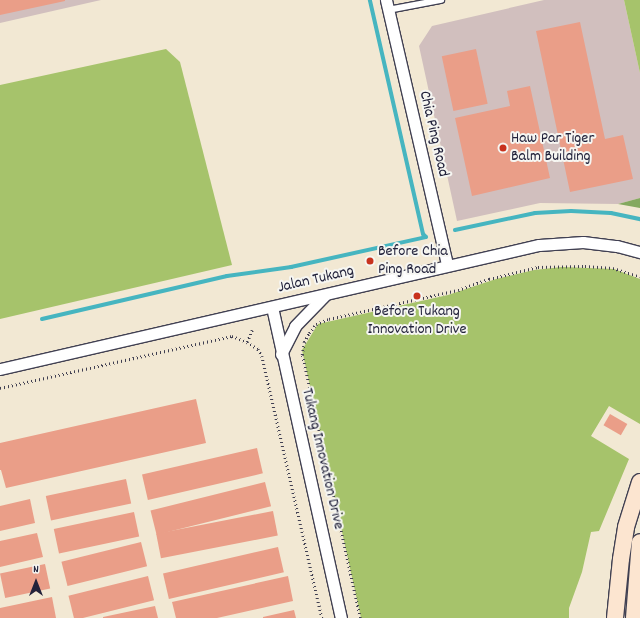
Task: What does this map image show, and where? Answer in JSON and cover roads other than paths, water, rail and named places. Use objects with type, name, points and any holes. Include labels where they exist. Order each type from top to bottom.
[{"type":"main road","points":[[615,618],[625,533],[640,482]]},
{"type":"main road","points":[[634,618],[640,542]]},
{"type":"street","name":"Chia Ping Road","points":[[387,5],[446,265]]},
{"type":"street","name":"Jalan Tukang","points":[[0,369],[326,295],[446,265],[539,245],[583,242],[617,246],[640,252]]},
{"type":"street","points":[[281,354],[295,326],[326,295]]},
{"type":"street","name":"Tukang Innovation Drive","points":[[272,307],[281,354],[341,618]]},
{"type":"lane","name":"Chia Ping Road","points":[[387,5],[441,0]]},
{"type":"waterway","points":[[42,319],[227,276],[291,267],[426,237],[423,234],[370,0]]},
{"type":"waterway","points":[[455,230],[535,213],[571,211],[611,213],[640,219]]},
{"type":"place","name":"Haw Par Tiger Balm Building","points":[[503,148]]},
{"type":"place","name":"Before Chia Ping Road","points":[[370,261]]},
{"type":"place","name":"Before Tukang Innovation Drive","points":[[417,296]]}]
